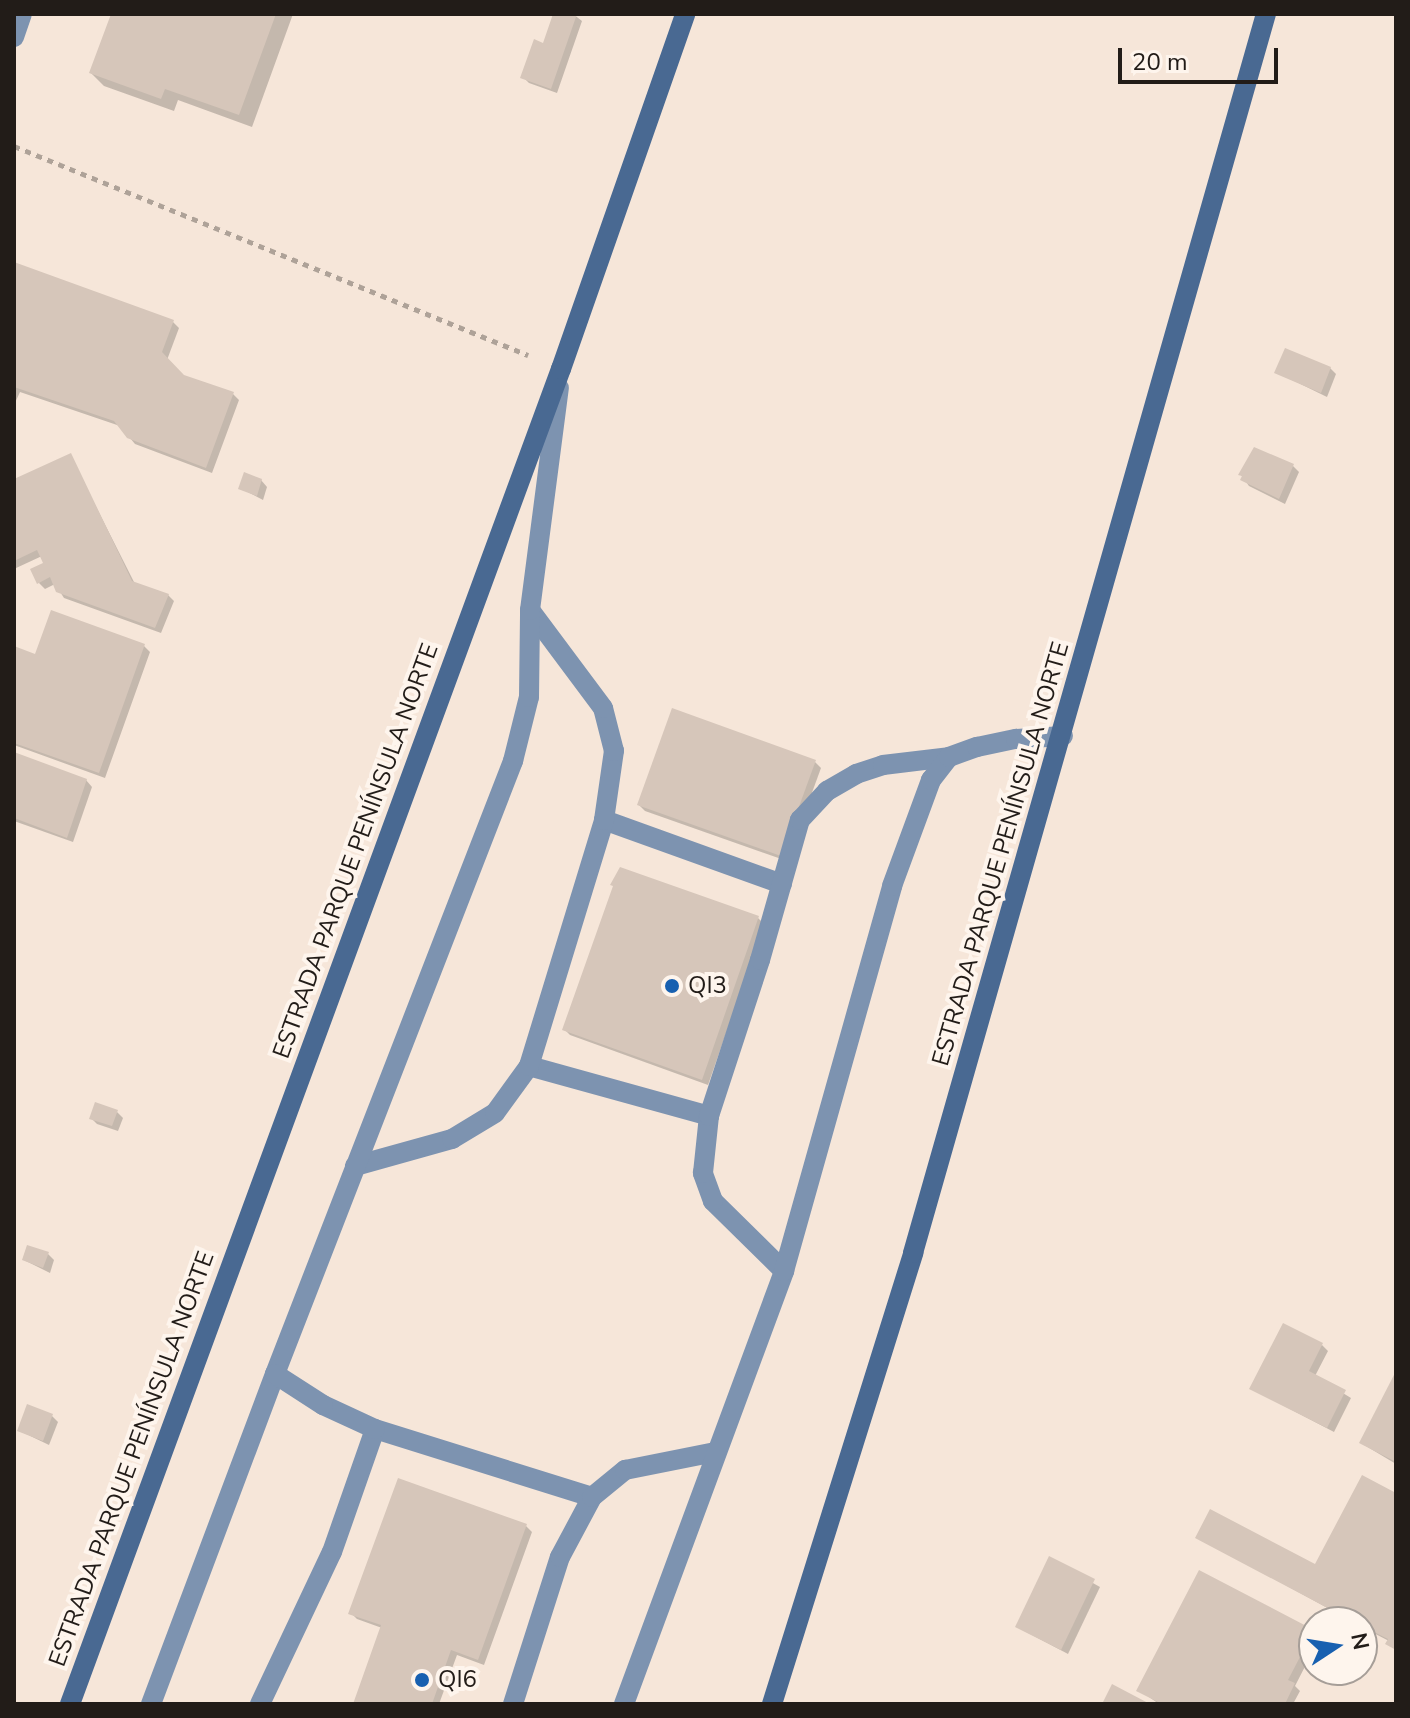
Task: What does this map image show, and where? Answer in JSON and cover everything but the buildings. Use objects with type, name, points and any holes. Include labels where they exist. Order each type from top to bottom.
[{"type":"main road","name":"ESTRADA PARQUE PENÍNSULA NORTE","points":[[70,1704],[561,369],[685,14]]},
{"type":"main road","name":"ESTRADA PARQUE PENÍNSULA NORTE","points":[[772,1704],[913,1253],[1063,736],[1266,14]]},
{"type":"street","points":[[14,37],[22,14]]},
{"type":"street","points":[[151,1704],[275,1374],[513,761],[529,697],[530,610],[561,369]]},
{"type":"street","points":[[355,1166],[452,1139],[495,1113],[529,1066],[604,820],[614,751],[603,708],[530,610]]},
{"type":"street","points":[[784,1271],[713,1201],[703,1173],[709,1116],[800,820],[827,791],[856,774],[883,765],[949,757],[1016,739],[1063,736]]},
{"type":"street","points":[[624,1704],[784,1271],[892,886],[931,780],[949,757]]},
{"type":"street","points":[[604,820],[782,884]]},
{"type":"street","points":[[529,1066],[709,1116]]},
{"type":"street","points":[[275,1374],[323,1405],[375,1429],[592,1497]]},
{"type":"street","points":[[260,1704],[332,1552],[375,1429]]},
{"type":"street","points":[[513,1704],[560,1557],[592,1497],[625,1470],[715,1452]]},
{"type":"path","points":[[14,146],[561,369]]},
{"type":"place","name":"QI3","points":[[672,986]]},
{"type":"place","name":"QI6","points":[[422,1680]]}]
